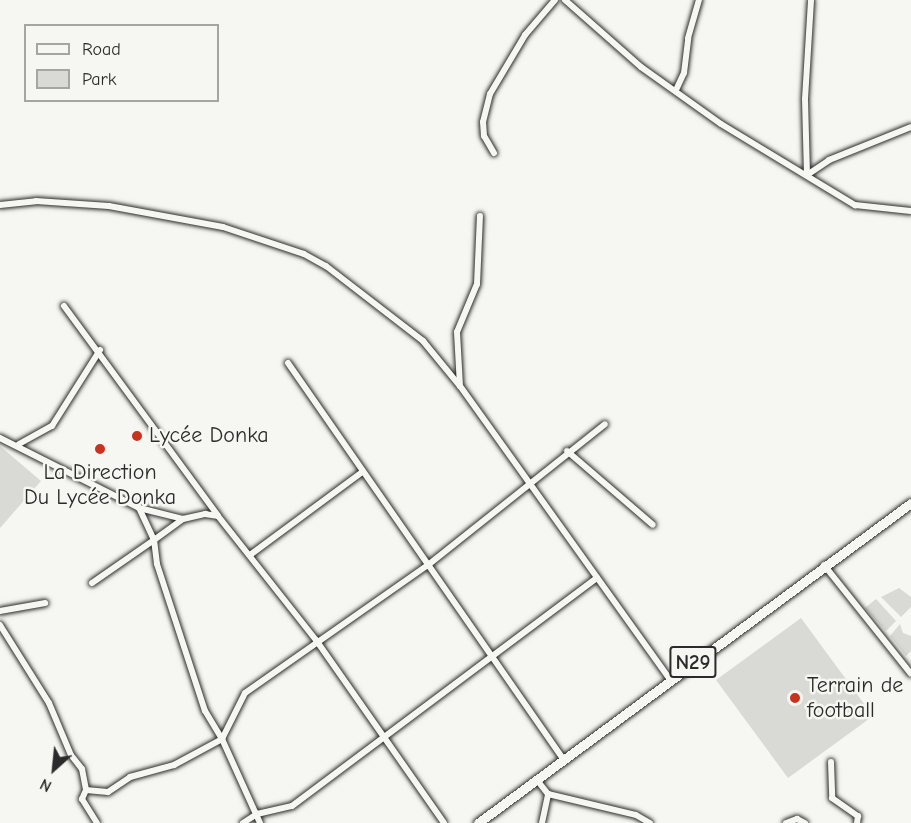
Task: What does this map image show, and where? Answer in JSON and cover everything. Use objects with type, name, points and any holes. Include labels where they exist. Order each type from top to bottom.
[{"type":"main road","name":"N29","points":[[478,823],[824,565],[911,503]]},
{"type":"street","points":[[494,153],[484,136],[483,122],[490,94],[525,35],[555,0]]},
{"type":"street","points":[[565,0],[641,67],[676,90],[695,108],[855,205],[911,211]]},
{"type":"street","points":[[676,90],[684,73],[699,0]]},
{"type":"street","points":[[807,175],[805,99],[811,0]]},
{"type":"street","points":[[807,175],[829,160],[911,127]]},
{"type":"street","points":[[0,205],[36,201],[109,206],[223,227],[304,254],[423,341],[460,386],[670,679]]},
{"type":"street","points":[[460,386],[457,332],[477,284],[480,216]]},
{"type":"street","points":[[64,306],[100,350],[218,516],[316,640],[384,741],[444,823]]},
{"type":"street","points":[[19,444],[52,426],[100,350]]},
{"type":"street","points":[[288,363],[428,565],[489,658],[564,760]]},
{"type":"street","points":[[86,790],[108,792],[130,777],[174,765],[222,739],[245,693],[316,640],[428,565],[531,484],[567,451],[605,424]]},
{"type":"street","points":[[0,438],[19,444],[139,508],[183,519]]},
{"type":"street","points":[[567,451],[653,525]]},
{"type":"street","points":[[250,555],[362,472]]},
{"type":"street","points":[[139,508],[154,540],[169,604],[184,637],[205,711],[222,739],[260,823]]},
{"type":"street","points":[[92,583],[183,519],[205,514],[218,516]]},
{"type":"street","points":[[824,565],[911,674]]},
{"type":"street","points":[[243,823],[257,814],[292,806],[384,741],[489,658],[597,578]]},
{"type":"street","points":[[0,611],[45,603]]},
{"type":"street","points":[[0,625],[48,703],[71,755],[82,769],[86,790],[81,799],[97,823]]},
{"type":"street","points":[[831,762],[832,798],[858,816],[857,823]]},
{"type":"street","points":[[537,780],[548,794],[636,815],[651,823]]},
{"type":"street","points":[[542,823],[548,794]]},
{"type":"street","points":[[786,823],[797,819],[805,823]]},
{"type":"green space","points":[[0,446],[41,481],[0,528]]},
{"type":"green space","points":[[899,588],[911,597],[911,607],[901,617],[881,597]]},
{"type":"green space","points":[[876,599],[896,621],[886,631],[865,608]]},
{"type":"green space","name":"Terrain de football","points":[[801,618],[873,716],[788,778],[716,680]]},
{"type":"green space","points":[[900,624],[903,633],[911,636],[911,651],[906,656],[890,636]]},
{"type":"place","name":"Lycée Donka","points":[[137,436]]},
{"type":"place","name":"La Direction Du Lycée Donka","points":[[100,449]]},
{"type":"place","name":"Terrain de football","points":[[795,698]]}]
